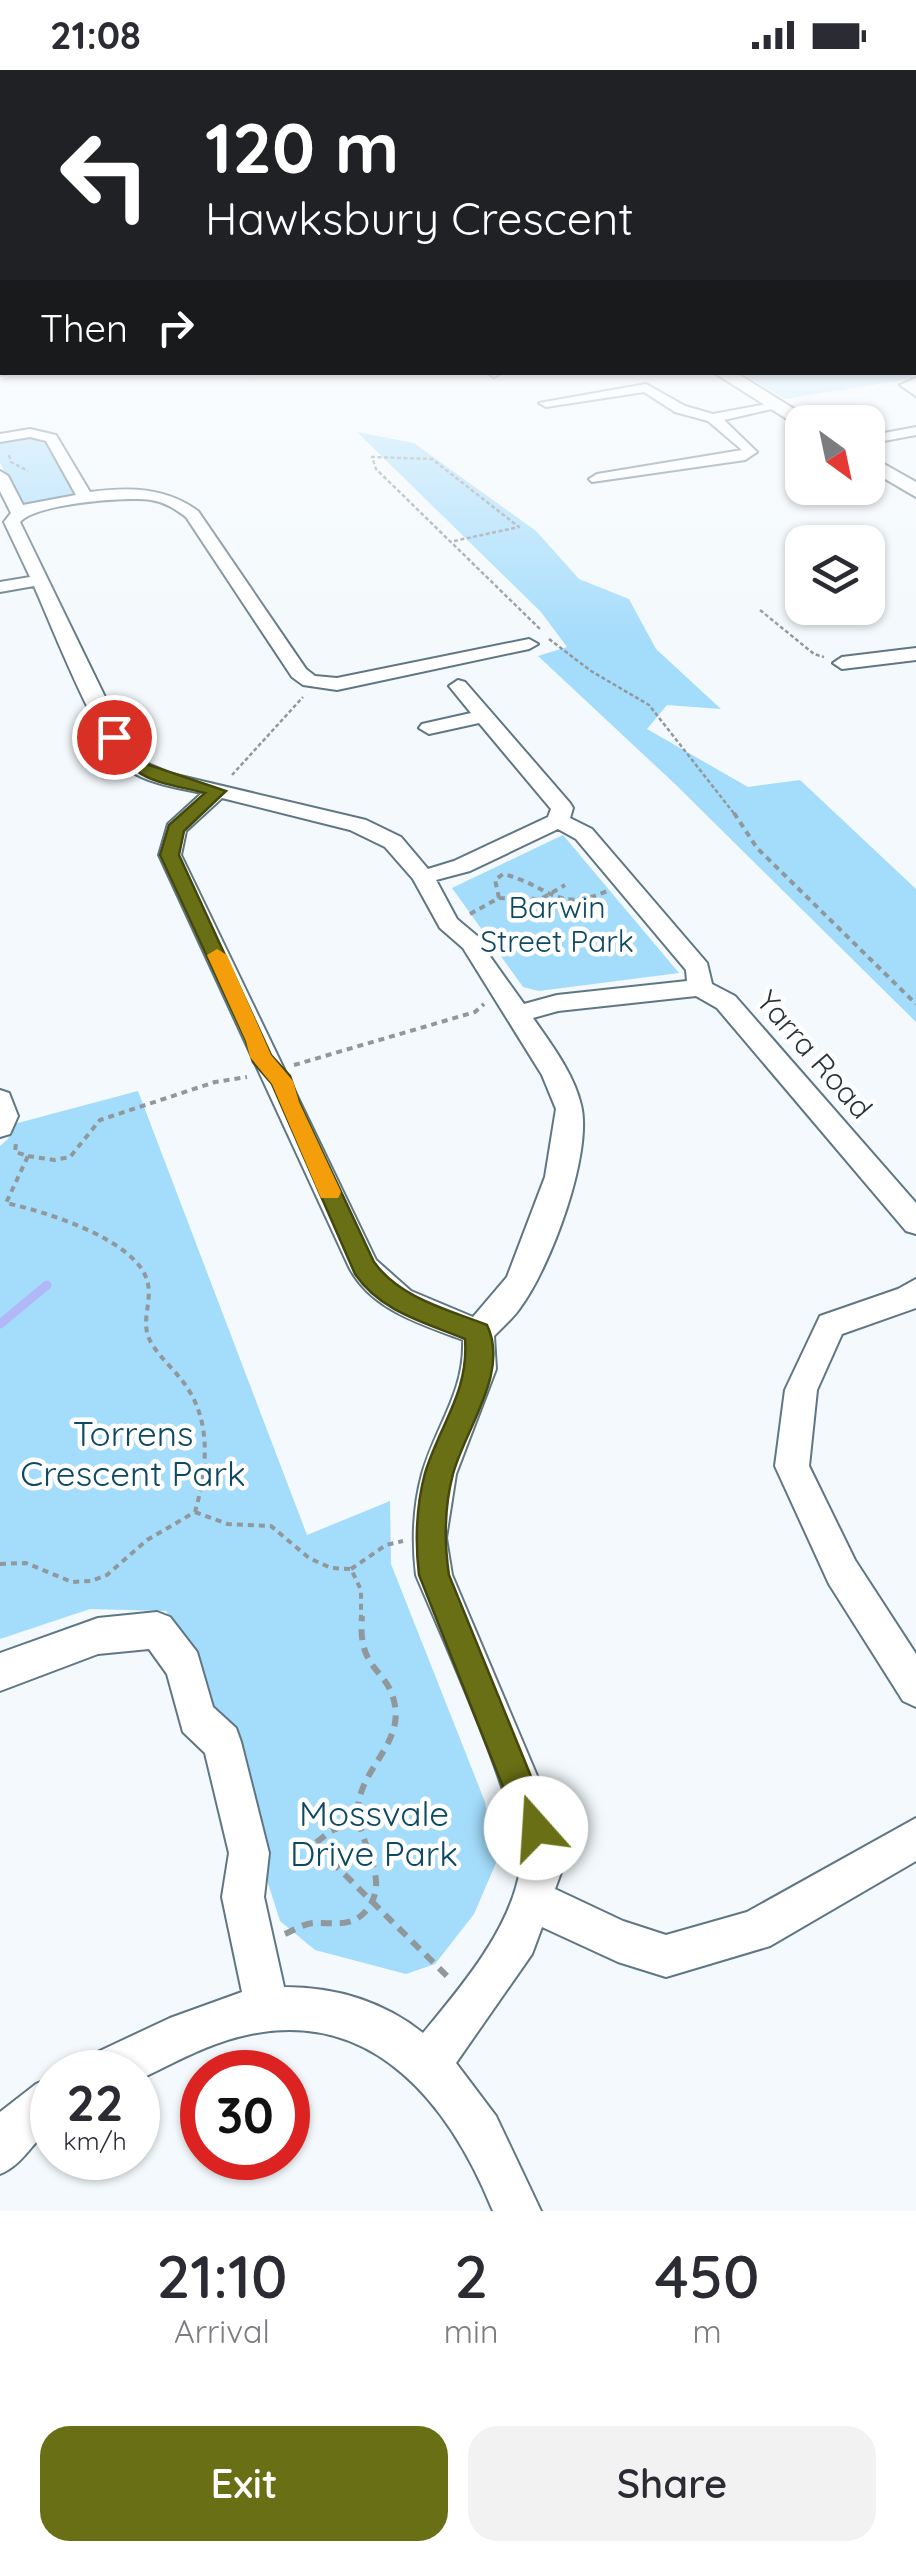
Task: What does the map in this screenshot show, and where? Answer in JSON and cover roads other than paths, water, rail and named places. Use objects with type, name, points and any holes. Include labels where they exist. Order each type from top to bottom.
[{"type":"street","points":[[54,444],[87,500]]},
{"type":"street","points":[[598,479],[750,452],[741,444]]},
{"type":"street","points":[[885,472],[916,492]]},
{"type":"street","points":[[0,476],[18,513]]},
{"type":"street","points":[[428,2062],[459,2024],[516,1938],[542,1867],[536,1828],[434,1575],[429,1538],[439,1474],[480,1368],[478,1332],[512,1296],[568,1157],[570,1107],[546,1059],[477,956],[474,945],[448,923],[422,877],[393,842],[358,824],[165,778],[134,766],[114,737],[12,522],[18,513],[32,508],[132,494],[159,494],[178,500],[192,514],[299,673],[310,681],[337,684],[539,642]]},
{"type":"street","points":[[0,587],[40,580]]},
{"type":"street","points":[[842,662],[909,655]]},
{"type":"street","points":[[458,686],[562,808],[558,822]]},
{"type":"street","points":[[429,728],[482,716]]},
{"type":"street","points":[[217,791],[176,829],[170,855],[257,1041],[260,1057],[282,1081],[356,1250],[376,1284],[398,1301],[478,1332]]},
{"type":"street","points":[[422,877],[462,866],[558,822],[584,834],[698,969],[700,988],[557,1003],[516,1015]]},
{"type":"street","name":"Yarra Road","points":[[700,988],[726,1002],[916,1223]]},
{"type":"street","points":[[0,1100],[4,1116],[0,1127]]},
{"type":"street","points":[[916,1292],[909,1298],[831,1325],[801,1390],[792,1466],[842,1572],[916,1688]]},
{"type":"street","points":[[0,1672],[98,1636],[157,1630],[184,1664],[197,1718],[222,1742],[249,1854],[243,1897],[267,2009]]},
{"type":"street","points":[[532,1900],[618,1941],[666,1956],[756,1932],[916,1838]]},
{"type":"street","points":[[154,2050],[211,2024],[267,2009],[306,2007],[362,2020],[428,2062],[453,2088],[501,2166],[517,2211]]},
{"type":"street","points":[[0,2150],[30,2116]]},
{"type":"waterway","points":[[0,1324],[47,1285]]},
{"type":"park label","name":"Barwin Street Park","points":[[557,925]]},
{"type":"park label","name":"Torrens Crescent Park","points":[[133,1454]]},
{"type":"park label","name":"Mossvale Drive Park","points":[[374,1834]]}]
